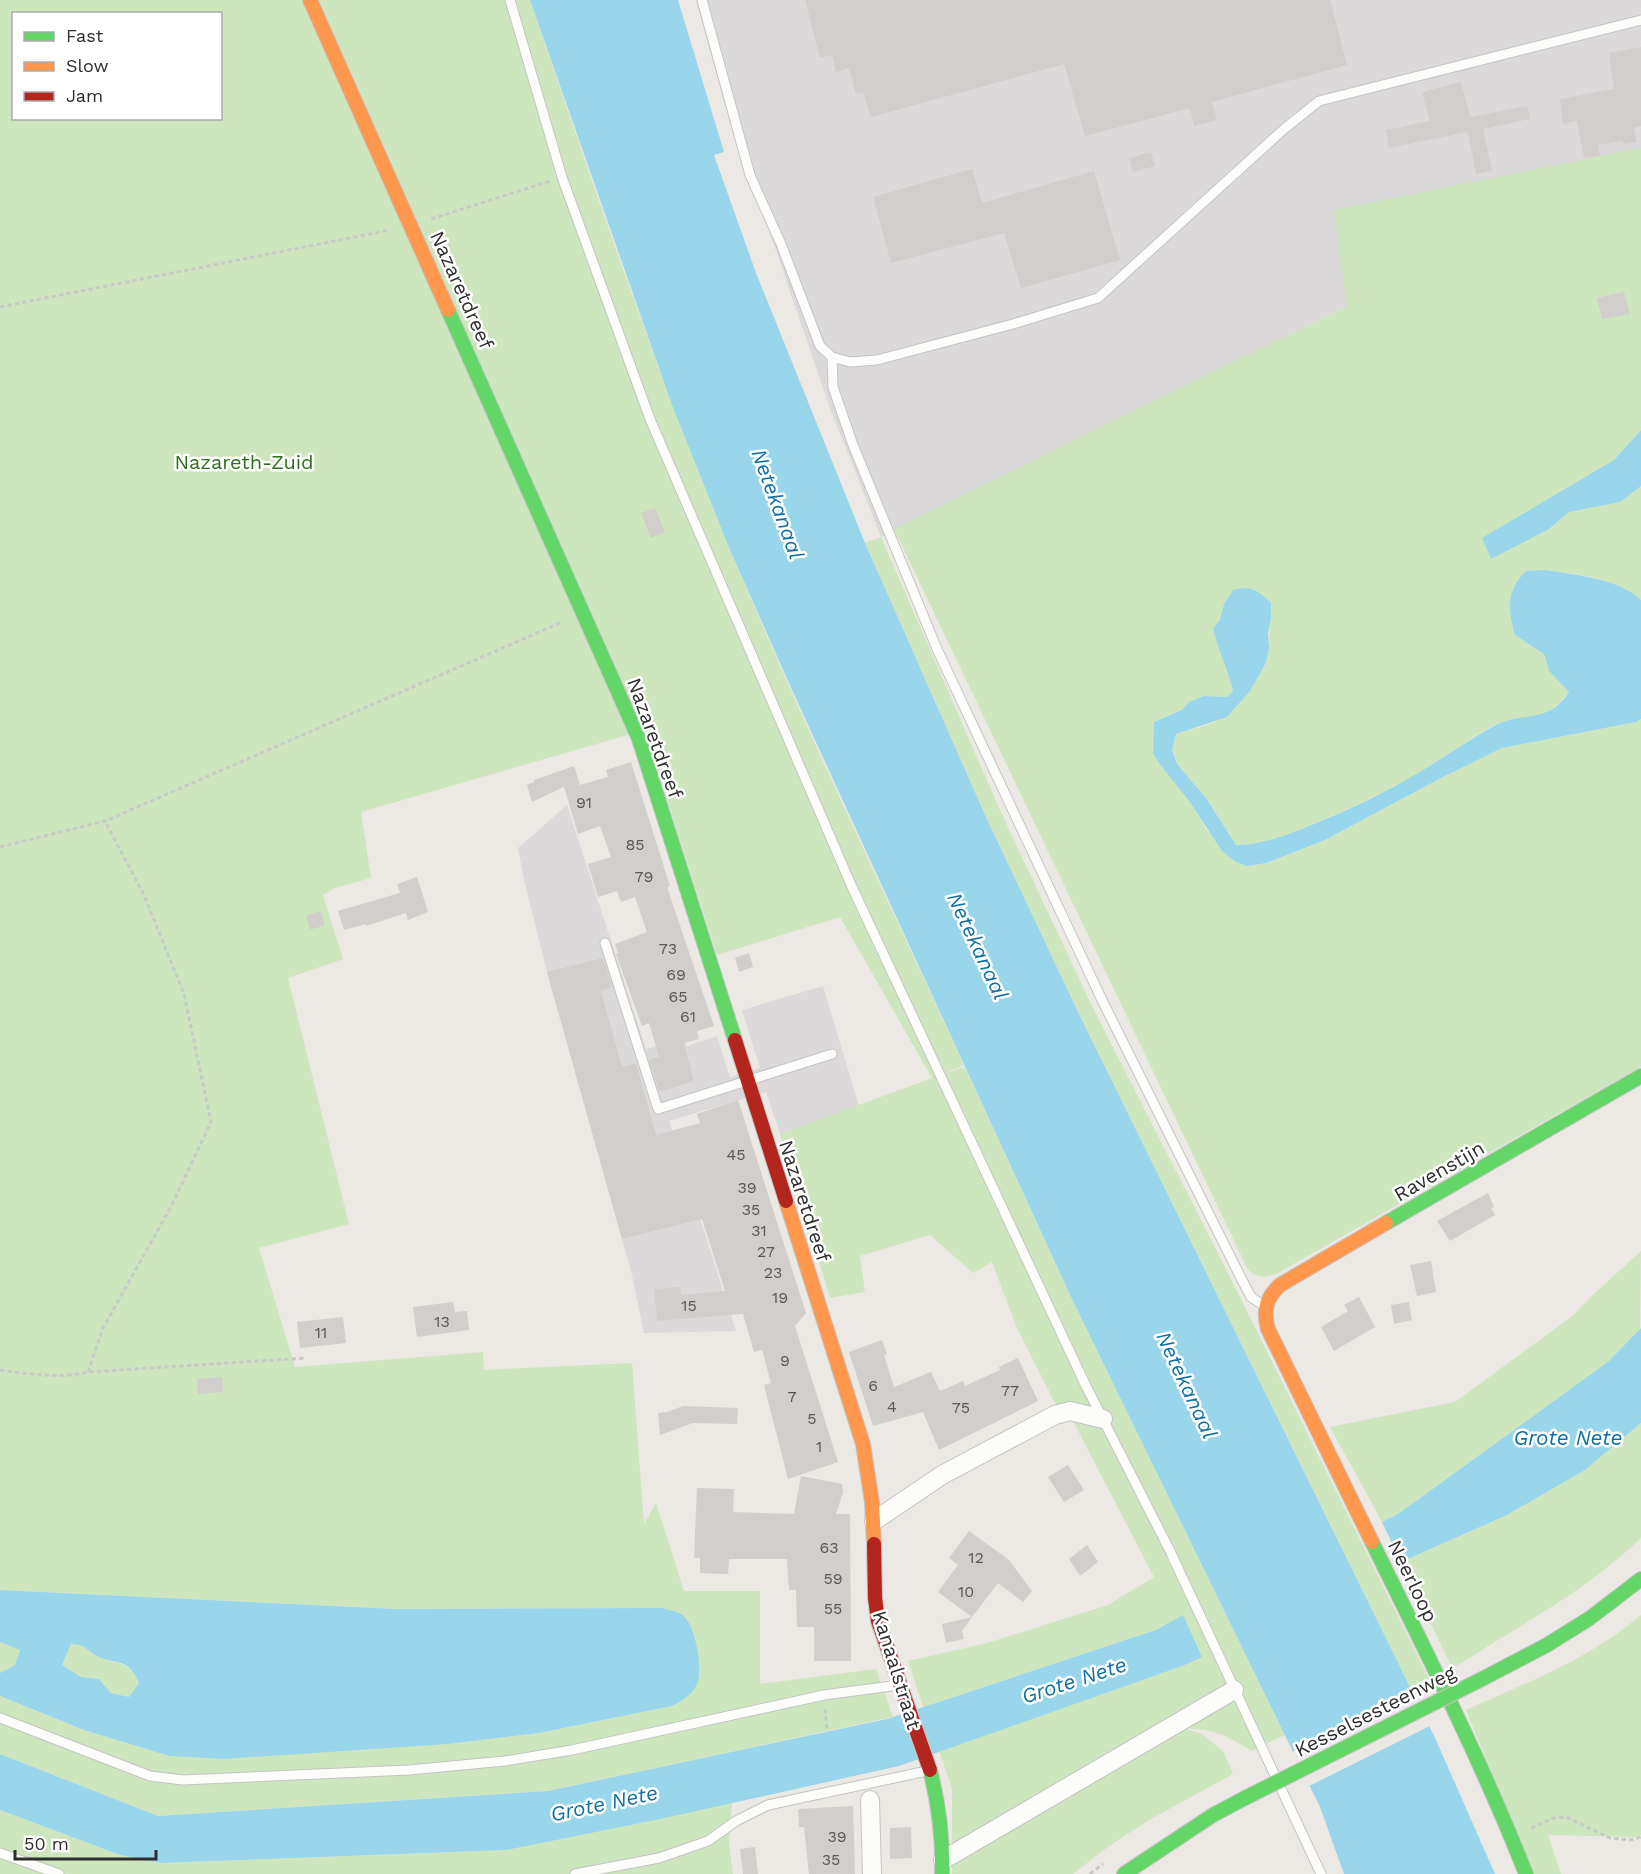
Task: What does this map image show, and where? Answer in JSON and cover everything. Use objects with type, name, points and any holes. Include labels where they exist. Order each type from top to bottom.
[{"type":"street","name":"Nazaretdreef","points":[[310,0],[639,739],[863,1444],[874,1521]]},
{"type":"street","name":"Ravenstijn","points":[[1264,1307],[1273,1291],[1280,1285],[1641,1076]]},
{"type":"street","name":"Neerloop","points":[[1264,1307],[1268,1329],[1478,1759],[1526,1874]]},
{"type":"street","points":[[874,1521],[942,1475],[1054,1415],[1070,1411],[1103,1419]]},
{"type":"street","name":"Kanaalstraat","points":[[874,1521],[876,1610],[940,1808],[943,1867],[1234,1690]]},
{"type":"street","name":"Kesselsesteenweg","points":[[1124,1874],[1213,1815],[1555,1640],[1590,1618],[1641,1579]]},
{"type":"street","points":[[870,1800],[872,1874]]},
{"type":"lane","points":[[510,0],[562,177],[650,419],[852,887],[1085,1384],[1169,1549],[1322,1874]]},
{"type":"lane","points":[[702,0],[750,175],[781,244],[820,346],[832,357],[850,362],[877,360],[1013,324],[1098,298],[1284,129],[1319,101],[1641,20]]},
{"type":"lane","points":[[832,357],[833,387],[853,445],[937,649],[1102,1000],[1251,1297],[1264,1307]]},
{"type":"lane","points":[[605,943],[658,1109],[832,1053]]},
{"type":"lane","points":[[0,1718],[150,1776],[183,1780],[409,1770],[505,1761],[572,1750],[824,1695],[900,1685]]},
{"type":"lane","points":[[575,1874],[659,1858],[708,1841],[736,1821],[768,1805],[928,1766]]},
{"type":"lane","points":[[0,1853],[59,1874]]},
{"type":"path","points":[[0,307],[412,226],[562,177]]},
{"type":"path","points":[[0,847],[105,821],[583,613]]},
{"type":"path","points":[[88,1372],[103,1328],[172,1204],[211,1122],[184,994],[144,895],[105,821]]},
{"type":"path","points":[[0,1370],[77,1375],[88,1372],[306,1358]]},
{"type":"path","points":[[824,1695],[827,1731]]},
{"type":"path","points":[[1527,1830],[1560,1816],[1610,1838],[1630,1840],[1641,1837]]},
{"type":"shaded area","points":[[696,0],[1641,0],[1641,148],[1347,306],[881,537],[831,411],[722,94]]},
{"type":"shaded area","points":[[567,805],[646,1049],[683,1038],[687,1046],[717,1036],[730,1077],[760,1068],[742,1010],[823,986],[859,1106],[780,1134],[766,1092],[669,1121],[736,1331],[644,1333],[631,1271],[547,972],[518,848]]},
{"type":"green space","name":"Nazareth-Zuid","points":[[0,0],[530,0],[650,345],[702,481],[757,614],[964,1065],[943,1074],[965,1067],[1071,1297],[1285,1735],[1252,1751],[1213,1732],[1186,1729],[1202,1734],[1223,1751],[1233,1774],[1149,1820],[1109,1846],[1073,1874],[952,1874],[952,1789],[939,1751],[1185,1665],[1202,1657],[1183,1616],[1156,1630],[923,1707],[908,1661],[987,1643],[1108,1605],[1154,1577],[1074,1423],[1055,1403],[1017,1328],[992,1262],[973,1273],[930,1235],[860,1256],[865,1292],[830,1298],[780,1134],[932,1078],[840,917],[717,955],[645,730],[361,812],[371,878],[335,888],[323,895],[343,959],[288,978],[349,1224],[259,1248],[295,1367],[483,1352],[484,1370],[632,1363],[644,1524],[656,1503],[684,1591],[760,1591],[760,1684],[876,1669],[893,1717],[548,1791],[158,1816],[0,1754],[0,1696],[84,1730],[169,1756],[448,1744],[539,1733],[672,1706],[686,1698],[663,1608],[397,1609],[0,1590]]},
{"type":"green space","points":[[1641,148],[1641,430],[1614,460],[1482,539],[1549,529],[1569,512],[1619,502],[1641,486],[1641,600],[1617,585],[1603,580],[1555,571],[1526,571],[1515,635],[1544,654],[1549,671],[1569,692],[1566,696],[1544,714],[1497,724],[1416,775],[1342,812],[1266,843],[1236,845],[1206,798],[1177,764],[1172,750],[1176,734],[1208,725],[1225,717],[1249,691],[1267,660],[1271,618],[1224,604],[1221,637],[1233,691],[1227,697],[1204,696],[1189,702],[1182,710],[1154,722],[1189,801],[1208,832],[1247,866],[1268,863],[1325,840],[1502,748],[1636,722],[1641,719],[1641,1067],[1276,1274],[1264,1277],[1254,1275],[1248,1270],[894,529],[1347,306],[1334,210]]},
{"type":"green space","points":[[881,537],[999,808],[1092,1006],[1234,1285],[1431,1683],[1412,1691],[1079,1014],[986,817],[865,543]]},
{"type":"green space","points":[[1641,1251],[1640,1329],[1609,1361],[1398,1514],[1382,1522],[1330,1427],[1455,1402],[1571,1317]]},
{"type":"green space","points":[[1641,1423],[1641,1538],[1624,1554],[1569,1595],[1452,1668],[1401,1562],[1507,1515],[1585,1470]]},
{"type":"green space","points":[[1641,1615],[1641,1835],[1635,1837],[1548,1835],[1561,1874],[1533,1874],[1466,1710],[1557,1669],[1600,1645]]},
{"type":"green space","points":[[0,1642],[20,1650],[15,1665],[0,1673]]},
{"type":"green space","points":[[71,1643],[81,1645],[101,1658],[123,1664],[131,1670],[139,1683],[129,1697],[111,1693],[99,1679],[81,1677],[62,1665]]},
{"type":"green space","points":[[732,1803],[729,1842],[733,1874],[0,1874],[0,1810],[120,1855],[161,1863],[507,1850]]},
{"type":"water","name":"Netekanaal","points":[[530,0],[678,0],[724,152],[714,155],[756,273],[865,543],[986,817],[1079,1014],[1436,1740],[1495,1874],[1344,1874],[1320,1807],[1071,1297],[730,550],[672,405]]},
{"type":"water","points":[[1641,430],[1641,486],[1620,502],[1569,512],[1549,529],[1491,559],[1482,538],[1614,460]]},
{"type":"water","points":[[1545,570],[1609,582],[1641,600],[1641,719],[1636,722],[1502,748],[1325,840],[1267,863],[1247,866],[1236,862],[1222,851],[1189,801],[1153,753],[1154,722],[1182,710],[1189,702],[1204,696],[1227,697],[1233,691],[1213,628],[1220,620],[1224,604],[1233,590],[1250,589],[1258,592],[1271,603],[1266,663],[1250,691],[1227,717],[1176,734],[1172,750],[1177,764],[1206,798],[1236,845],[1276,838],[1355,806],[1420,772],[1494,726],[1543,713],[1561,702],[1569,692],[1549,671],[1544,654],[1515,635],[1510,609],[1514,586],[1526,571]]},
{"type":"water","name":"Grote Nete","points":[[1641,1328],[1641,1423],[1585,1470],[1507,1515],[1401,1562],[1382,1522],[1398,1514],[1609,1361]]},
{"type":"water","points":[[0,1590],[397,1609],[663,1608],[679,1613],[691,1626],[699,1658],[699,1678],[692,1691],[672,1706],[539,1733],[448,1744],[224,1759],[169,1756],[84,1730],[0,1696],[0,1673],[15,1665],[20,1650],[0,1642]],"holes":[[[71,1644],[76,1644],[101,1658],[128,1666],[139,1683],[129,1697],[111,1693],[99,1679],[81,1677],[62,1665]]]},
{"type":"water","points":[[1183,1615],[1202,1657],[899,1766],[507,1850],[161,1863],[120,1855],[0,1810],[0,1754],[158,1816],[548,1791],[887,1719],[1156,1630]]},
{"type":"pier","points":[[1415,1691],[1432,1725],[1307,1787],[1290,1753]]},
{"type":"building","points":[[805,0],[1330,0],[1347,65],[1212,102],[1217,120],[1194,126],[1190,108],[1085,136],[1064,64],[871,117],[863,92],[856,94],[849,68],[836,72],[832,55],[820,58]]},
{"type":"building","points":[[1641,47],[1641,126],[1634,128],[1637,142],[1624,144],[1622,141],[1598,145],[1600,156],[1584,158],[1577,121],[1563,124],[1560,99],[1614,89],[1609,53]]},
{"type":"building","points":[[1461,82],[1470,117],[1527,106],[1530,119],[1483,129],[1492,171],[1476,174],[1468,132],[1389,148],[1386,130],[1430,121],[1422,92]]},
{"type":"building","points":[[1151,152],[1155,166],[1133,172],[1129,158]]},
{"type":"building","points":[[972,169],[982,203],[1094,171],[1120,260],[1021,288],[1004,233],[891,263],[873,197]]},
{"type":"building","points":[[1624,292],[1630,314],[1602,319],[1597,298]]},
{"type":"building","points":[[655,508],[665,532],[651,538],[641,513]]},
{"type":"building","points":[[631,762],[670,886],[667,887],[714,1026],[697,1031],[699,1039],[684,1043],[694,1081],[660,1092],[649,1060],[659,1057],[649,1023],[642,1026],[616,954],[618,953],[615,944],[647,932],[635,897],[621,902],[617,891],[598,897],[588,864],[611,857],[600,826],[578,834],[564,787],[532,802],[527,785],[534,780],[574,766],[580,785],[608,777],[606,770]]},
{"type":"building","points":[[417,877],[428,912],[408,920],[406,913],[366,926],[366,924],[344,930],[338,911],[400,893],[397,884]]},
{"type":"building","points":[[321,911],[325,925],[310,930],[306,915]]},
{"type":"building","points":[[749,953],[753,967],[739,972],[735,958]]},
{"type":"building","points":[[603,958],[612,987],[601,991],[622,1067],[636,1063],[656,1135],[700,1123],[697,1114],[738,1100],[806,1313],[795,1326],[838,1462],[788,1479],[764,1385],[771,1383],[762,1350],[754,1352],[743,1314],[657,1321],[654,1289],[680,1287],[681,1295],[725,1291],[702,1219],[622,1239],[547,972]]},
{"type":"building","points":[[1488,1193],[1495,1215],[1450,1241],[1437,1221]]},
{"type":"building","points":[[1431,1261],[1436,1292],[1417,1296],[1410,1265]]},
{"type":"building","points":[[1359,1297],[1375,1327],[1334,1351],[1321,1327],[1348,1311],[1344,1305]]},
{"type":"building","points":[[453,1302],[455,1312],[467,1311],[469,1330],[417,1337],[413,1307]]},
{"type":"building","points":[[1409,1302],[1412,1320],[1394,1324],[1391,1305]]},
{"type":"building","points":[[343,1317],[346,1343],[300,1348],[297,1322]]},
{"type":"building","points":[[882,1340],[894,1387],[931,1372],[940,1391],[963,1381],[965,1386],[1000,1370],[999,1367],[1018,1358],[1038,1401],[939,1450],[923,1412],[873,1426],[849,1352]]},
{"type":"building","points":[[222,1377],[223,1392],[198,1394],[197,1379]]},
{"type":"building","points":[[683,1406],[738,1408],[737,1424],[693,1423],[660,1435],[658,1413]]},
{"type":"building","points":[[1068,1465],[1084,1490],[1064,1502],[1048,1477]]},
{"type":"building","points":[[801,1476],[842,1484],[843,1492],[836,1514],[850,1514],[851,1661],[814,1661],[814,1627],[797,1627],[796,1590],[789,1590],[787,1559],[729,1559],[728,1574],[700,1573],[700,1558],[694,1558],[697,1488],[734,1489],[733,1512],[794,1514]]},
{"type":"building","points":[[969,1531],[1009,1560],[1032,1591],[1023,1602],[998,1583],[972,1617],[938,1592],[958,1565],[949,1558]]},
{"type":"building","points":[[1087,1545],[1098,1562],[1080,1576],[1069,1559]]},
{"type":"building","points":[[972,1617],[962,1631],[964,1639],[946,1643],[942,1624]]},
{"type":"building","points":[[853,1806],[855,1874],[809,1874],[804,1827],[799,1827],[798,1809]]},
{"type":"building","points":[[911,1827],[912,1858],[890,1859],[890,1828]]},
{"type":"building","points":[[755,1847],[758,1874],[743,1874],[740,1849]]},
{"type":"traffic: fast","points":[[448,310],[639,739],[735,1040]]},
{"type":"traffic: fast","points":[[1386,1223],[1641,1076]]},
{"type":"traffic: fast","points":[[1372,1542],[1472,1748],[1526,1874]]},
{"type":"traffic: fast","points":[[1482,1679],[1547,1645],[1590,1618],[1641,1579]]},
{"type":"traffic: fast","points":[[1245,1798],[1482,1679]]},
{"type":"traffic: fast","points":[[930,1770],[940,1822],[942,1874]]},
{"type":"traffic: fast","points":[[1124,1874],[1213,1815],[1245,1798]]},
{"type":"traffic: slow","points":[[310,0],[448,310]]},
{"type":"traffic: slow","points":[[786,1201],[863,1444],[872,1502],[874,1544]]},
{"type":"traffic: slow","points":[[1372,1542],[1268,1329],[1266,1311],[1269,1300],[1280,1285],[1386,1223]]},
{"type":"traffic: jam","points":[[735,1040],[786,1201]]},
{"type":"traffic: jam","points":[[874,1544],[875,1598],[878,1621],[930,1770]]}]
